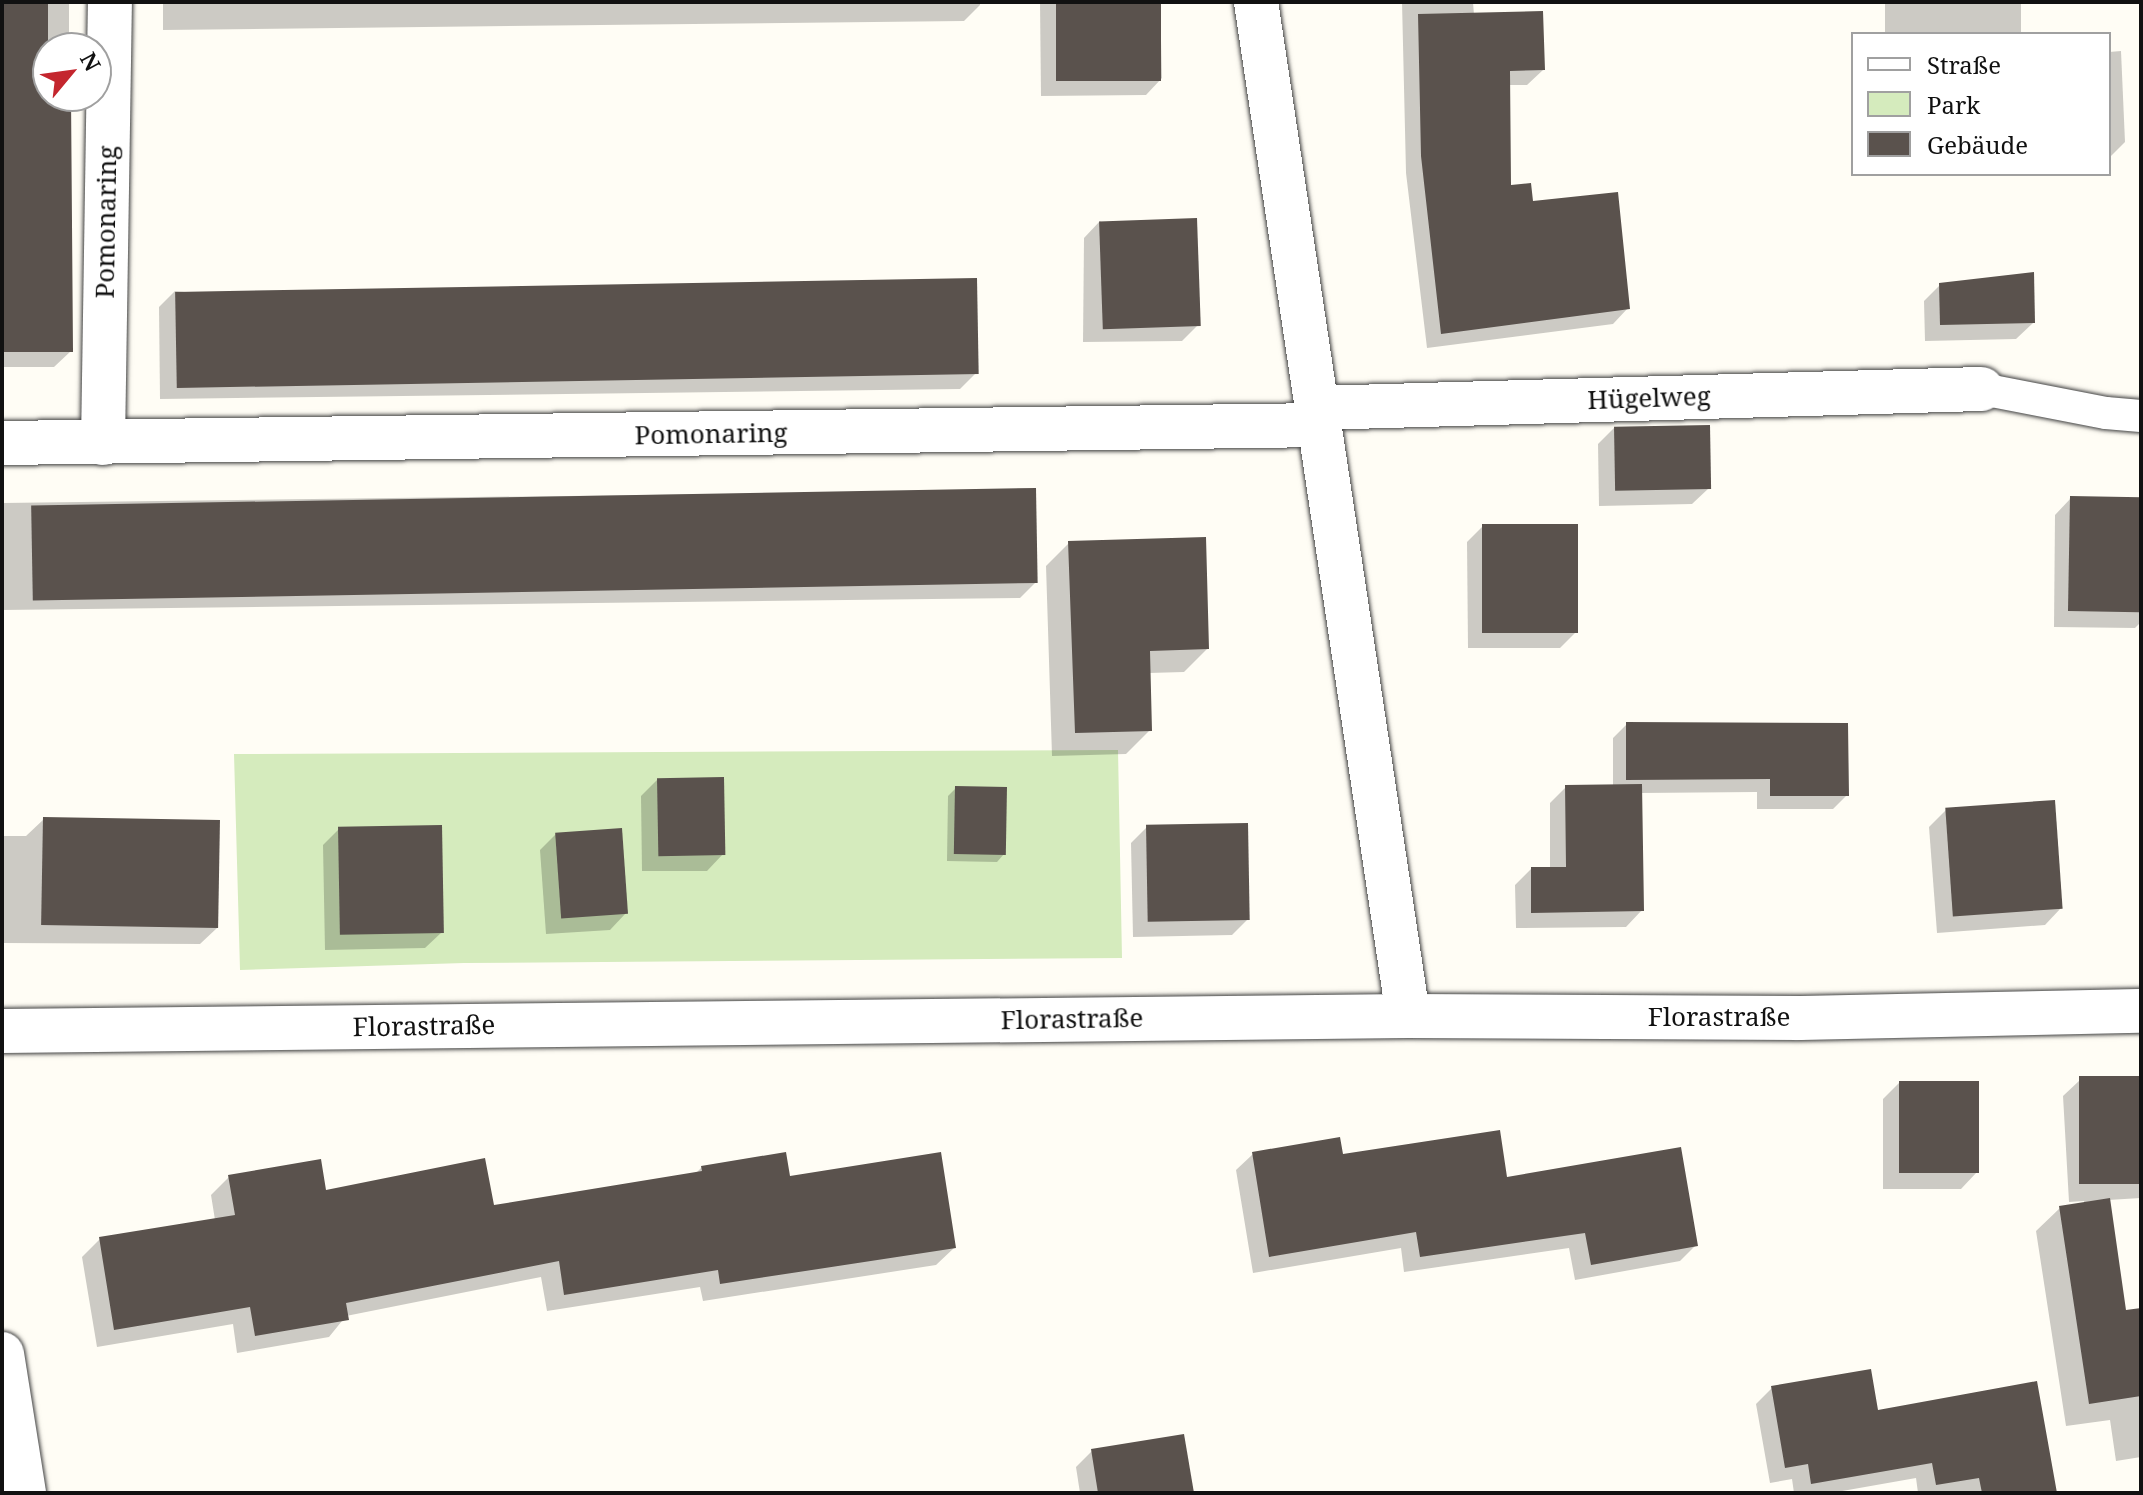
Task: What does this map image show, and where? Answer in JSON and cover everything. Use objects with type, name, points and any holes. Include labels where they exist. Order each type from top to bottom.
[{"type":"street","name":"Pomonaring","points":[[103,443],[110,2]]},
{"type":"street","points":[[1256,2],[1408,1016]]},
{"type":"street","name":"Hügelweg","points":[[1319,416],[1982,389]]},
{"type":"street","name":"Pomonaring","points":[[2,443],[1319,416]]},
{"type":"street","name":"Florastraße","points":[[2,1031],[1408,1016],[1799,1018],[2141,1011]]},
{"type":"street","points":[[2,1354],[24,1493]]},
{"type":"lane","points":[[1982,389],[2106,413],[2141,416]]},
{"type":"green space","points":[[1118,750],[1122,958],[464,963],[240,970],[234,754]]},
{"type":"building","points":[[2,2],[48,2],[48,32],[32,32],[32,112],[71,112],[73,352],[2,352]]},
{"type":"building","points":[[1056,2],[1161,2],[1161,81],[1056,81]]},
{"type":"building","points":[[1543,11],[1545,70],[1510,71],[1511,185],[1531,183],[1533,201],[1618,192],[1630,309],[1441,334],[1421,156],[1418,14]]},
{"type":"building","points":[[1197,218],[1201,326],[1103,329],[1099,221]]},
{"type":"building","points":[[2034,272],[2035,323],[1940,325],[1939,283]]},
{"type":"building","points":[[977,278],[979,374],[177,388],[175,292]]},
{"type":"building","points":[[1710,425],[1711,489],[1615,491],[1614,427]]},
{"type":"building","points":[[1036,488],[1038,583],[33,601],[31,506]]},
{"type":"building","points":[[2070,496],[2141,497],[2139,612],[2068,611]]},
{"type":"building","points":[[1482,524],[1578,524],[1578,633],[1482,633]]},
{"type":"building","points":[[1206,537],[1209,649],[1150,651],[1152,731],[1075,733],[1068,541]]},
{"type":"building","points":[[1626,722],[1848,723],[1849,796],[1770,796],[1770,779],[1626,780]]},
{"type":"building","points":[[724,777],[725,855],[658,856],[657,778]]},
{"type":"building","points":[[1642,784],[1644,911],[1531,913],[1531,867],[1566,867],[1565,785]]},
{"type":"building","points":[[955,786],[1007,787],[1006,855],[954,854]]},
{"type":"building","points":[[2055,800],[2063,909],[1953,916],[1945,808]]},
{"type":"building","points":[[43,817],[220,820],[218,928],[41,925]]},
{"type":"building","points":[[1248,823],[1250,920],[1148,922],[1146,825]]},
{"type":"building","points":[[442,825],[444,933],[340,935],[338,827]]},
{"type":"building","points":[[622,828],[628,914],[561,918],[555,833]]},
{"type":"building","points":[[2079,1076],[2141,1076],[2141,1184],[2079,1184]]},
{"type":"building","points":[[1899,1081],[1979,1081],[1979,1173],[1899,1173]]},
{"type":"building","points":[[1500,1130],[1507,1177],[1681,1147],[1698,1246],[1591,1265],[1585,1233],[1420,1257],[1416,1232],[1269,1257],[1252,1152],[1340,1137],[1343,1154]]},
{"type":"building","points":[[786,1152],[790,1176],[941,1152],[956,1248],[720,1284],[718,1270],[564,1295],[559,1261],[346,1303],[349,1320],[255,1336],[250,1307],[114,1330],[99,1237],[235,1215],[228,1175],[321,1159],[326,1190],[485,1158],[494,1205],[702,1171],[701,1166]]},
{"type":"building","points":[[2110,1198],[2126,1310],[2141,1308],[2141,1396],[2089,1404],[2059,1206]]},
{"type":"building","points":[[1871,1369],[1878,1410],[2037,1381],[2057,1493],[1982,1493],[1979,1478],[1936,1485],[1932,1463],[1811,1484],[1808,1464],[1785,1468],[1771,1386]]},
{"type":"building","points":[[1184,1434],[1194,1493],[1098,1493],[1091,1449]]}]
